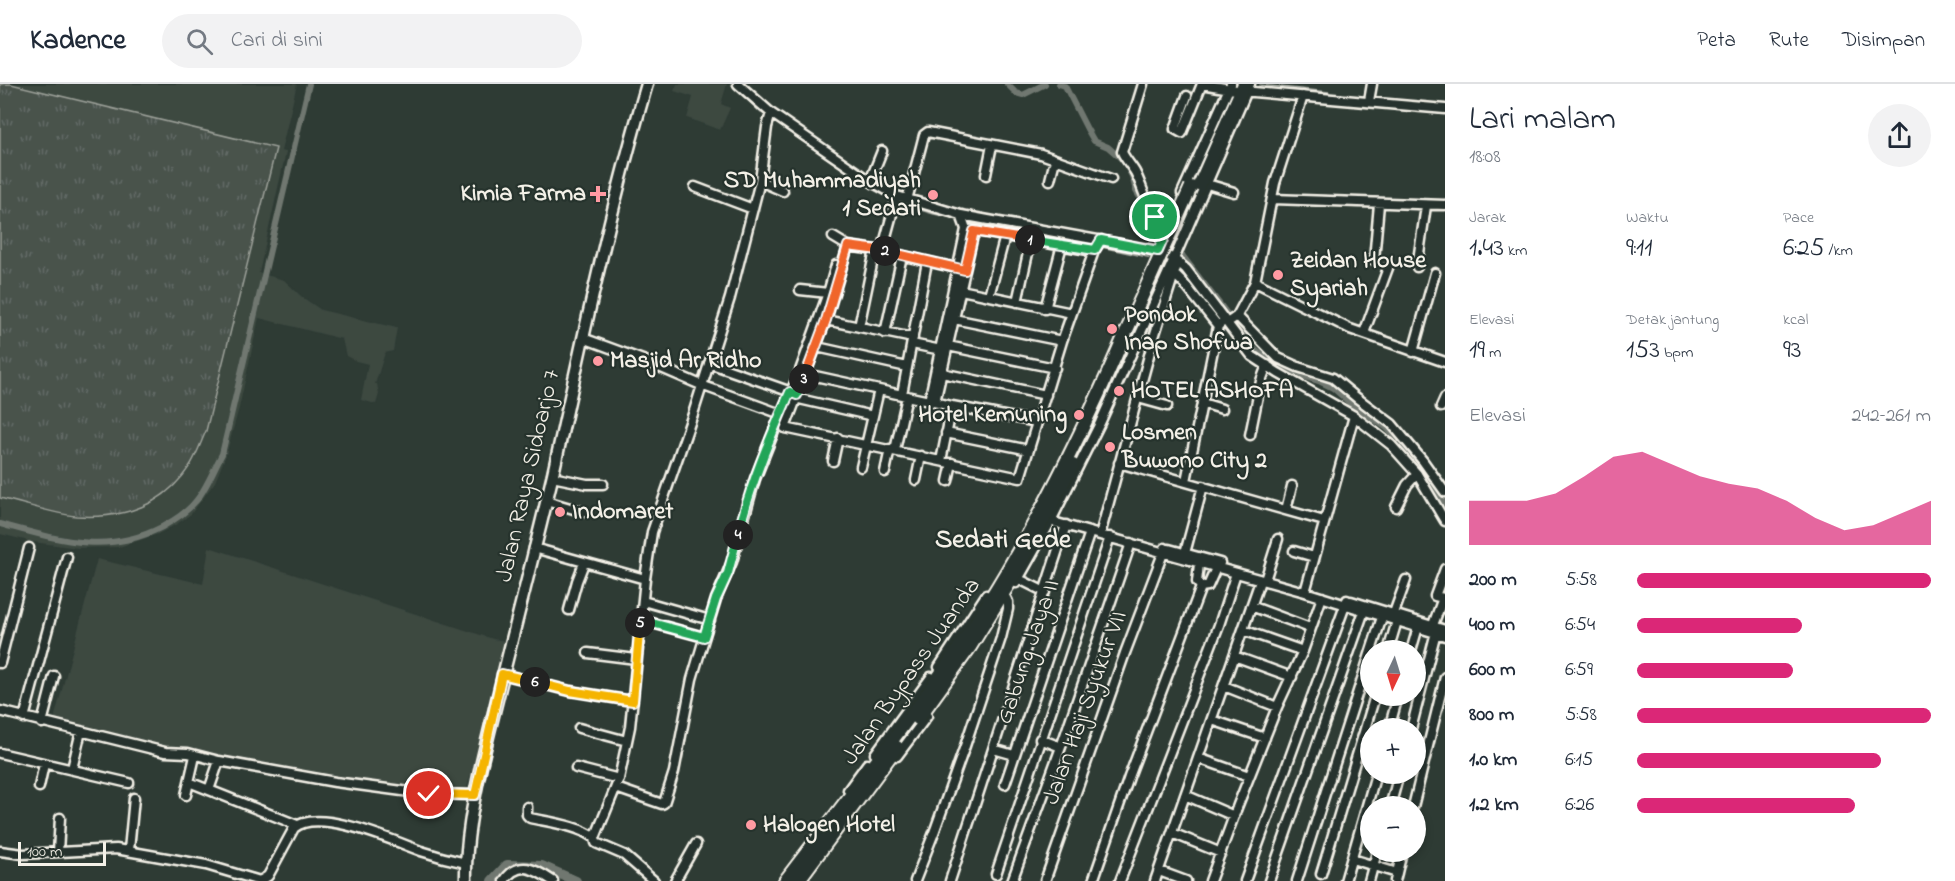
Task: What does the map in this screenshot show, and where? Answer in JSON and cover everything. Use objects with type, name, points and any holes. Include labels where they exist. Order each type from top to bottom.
[{"type":"highway","name":"Jalan Bypass Juanda","points":[[1198,187],[1231,123],[1239,88]]},
{"type":"highway","name":"Jalan Bypass Juanda","points":[[1047,518],[1044,499],[1100,388],[1129,344],[1239,88]]},
{"type":"highway","name":"Jalan Bypass Juanda","points":[[793,878],[903,732],[1007,572],[1047,518],[1080,457],[1117,364]]},
{"type":"main road","name":"Jalan Raya Sidoarjo 7","points":[[466,881],[466,863],[475,795],[502,674],[552,477],[631,136],[647,84]]},
{"type":"street","points":[[738,84],[771,113],[870,181],[897,196],[965,224],[1005,236],[1062,245],[1098,246]]},
{"type":"street","points":[[1143,84],[1122,152],[1135,172],[1155,217],[1168,228]]},
{"type":"street","points":[[1187,96],[1175,129],[1182,133],[1202,84],[1445,109]]},
{"type":"street","points":[[1369,101],[1372,84]]},
{"type":"street","points":[[1117,364],[1155,256],[1239,88]]},
{"type":"street","points":[[1186,481],[1202,403],[1227,322],[1255,282],[1280,168],[1303,96]]},
{"type":"street","points":[[595,838],[617,783],[627,741],[645,579],[653,529],[730,298],[760,181],[771,113]]},
{"type":"street","points":[[907,200],[924,135],[927,133],[1041,154],[1112,178]]},
{"type":"street","points":[[986,175],[992,145]]},
{"type":"street","points":[[870,181],[882,151]]},
{"type":"street","points":[[1050,180],[1055,160]]},
{"type":"street","points":[[760,181],[783,191]]},
{"type":"street","points":[[695,187],[753,209]]},
{"type":"street","points":[[1101,532],[1198,187],[1234,192]]},
{"type":"street","points":[[859,327],[879,250],[897,196]]},
{"type":"street","points":[[1273,199],[1445,206]]},
{"type":"street","points":[[1374,260],[1379,204]]},
{"type":"street","points":[[1417,267],[1426,206]]},
{"type":"street","points":[[965,224],[1155,256],[1174,266],[1227,322],[1252,356],[1265,369],[1354,419],[1395,439],[1424,461],[1442,494],[1445,521]]},
{"type":"street","points":[[932,402],[942,373],[961,269],[965,224]]},
{"type":"street","points":[[989,296],[1005,236]]},
{"type":"street","points":[[833,237],[844,248],[879,250],[961,269]]},
{"type":"street","points":[[1017,302],[1031,240]]},
{"type":"street","points":[[1045,309],[1062,245]]},
{"type":"street","points":[[844,248],[798,376],[785,428],[1020,478],[1062,341],[1098,246]]},
{"type":"street","points":[[576,768],[617,783],[662,804],[664,802],[674,772],[692,679],[716,599],[732,562],[755,479],[780,414],[806,374],[817,347],[844,248]]},
{"type":"street","points":[[885,333],[902,256]]},
{"type":"street","points":[[885,472],[904,395],[907,366],[927,262]]},
{"type":"street","points":[[1129,344],[1174,266]]},
{"type":"street","points":[[1364,333],[1388,268]]},
{"type":"street","points":[[1413,352],[1435,273]]},
{"type":"street","points":[[1255,282],[1350,329],[1445,362]]},
{"type":"street","points":[[956,289],[1072,313]]},
{"type":"street","points":[[932,402],[954,320],[956,289]]},
{"type":"street","points":[[800,290],[828,293]]},
{"type":"street","points":[[826,320],[945,349],[1055,368]]},
{"type":"street","points":[[954,320],[1062,341]]},
{"type":"street","points":[[1227,322],[1278,358],[1333,378],[1392,424],[1395,439],[1415,476],[1442,494]]},
{"type":"street","points":[[584,338],[780,414]]},
{"type":"street","points":[[817,347],[907,366]]},
{"type":"street","points":[[710,363],[794,395],[873,416]]},
{"type":"street","points":[[1250,435],[1265,369]]},
{"type":"street","points":[[942,373],[1046,395]]},
{"type":"street","points":[[806,374],[1037,422]]},
{"type":"street","points":[[861,467],[879,390]]},
{"type":"street","points":[[1138,398],[1167,406]]},
{"type":"street","points":[[1442,407],[1445,398]]},
{"type":"street","points":[[1202,403],[1222,409]]},
{"type":"street","points":[[940,461],[952,406]]},
{"type":"street","points":[[1306,590],[1354,419]]},
{"type":"street","points":[[946,432],[1029,450]]},
{"type":"street","points":[[833,461],[838,438]]},
{"type":"street","points":[[916,480],[921,456]]},
{"type":"street","points":[[948,481],[952,463]]},
{"type":"street","points":[[1119,463],[1324,521]]},
{"type":"street","points":[[1396,507],[1407,485],[1415,476]]},
{"type":"street","points":[[552,477],[587,484],[603,484]]},
{"type":"street","points":[[1185,553],[1203,486]]},
{"type":"street","points":[[1286,510],[1292,486]]},
{"type":"street","points":[[903,732],[939,667],[1013,552],[1044,499]]},
{"type":"street","points":[[546,501],[584,512]]},
{"type":"street","points":[[903,732],[974,650],[1019,579],[1047,518]]},
{"type":"street","points":[[1047,518],[1090,532],[1101,532],[1131,543],[1185,553],[1263,579],[1438,629],[1445,636]]},
{"type":"street","points":[[1047,518],[1164,550],[1199,564],[1247,574]]},
{"type":"street","points":[[950,881],[1066,525]]},
{"type":"street","name":"Gabung Jaya II","points":[[1005,784],[1090,532]]},
{"type":"street","points":[[996,874],[1110,537]]},
{"type":"street","points":[[1155,881],[1251,606],[1278,539]]},
{"type":"street","points":[[1012,881],[1131,543]]},
{"type":"street","points":[[0,663],[29,548]]},
{"type":"street","points":[[534,548],[645,579]]},
{"type":"street","name":"Jalan Haji Syukur VII","points":[[1045,881],[1125,653],[1164,550]]},
{"type":"street","points":[[1294,551],[1314,557]]},
{"type":"street","points":[[24,718],[67,557]]},
{"type":"street","points":[[569,610],[584,563]]},
{"type":"street","points":[[1199,564],[1197,582],[1201,587]]},
{"type":"street","points":[[1201,587],[1208,586],[1216,568]]},
{"type":"street","points":[[1414,718],[1438,629],[1443,598],[1435,596],[1445,569]]},
{"type":"street","points":[[1120,881],[1219,625],[1236,573]]},
{"type":"street","points":[[1019,579],[1045,592]]},
{"type":"street","points":[[1390,640],[1406,580]]},
{"type":"street","points":[[1093,881],[1129,777],[1201,587]]},
{"type":"street","points":[[1306,590],[1322,597],[1346,602],[1364,611],[1383,613]]},
{"type":"street","points":[[1210,881],[1249,776],[1303,651],[1322,597]]},
{"type":"street","points":[[915,881],[935,831],[984,688],[1008,609],[1006,598]]},
{"type":"street","points":[[643,602],[710,620]]},
{"type":"street","points":[[1245,881],[1346,602]]},
{"type":"street","points":[[1251,606],[1310,628]]},
{"type":"street","points":[[1269,881],[1364,611]]},
{"type":"street","points":[[1374,640],[1383,613]]},
{"type":"street","points":[[1395,617],[1418,627],[1438,629]]},
{"type":"street","points":[[641,620],[704,637]]},
{"type":"street","points":[[1414,640],[1418,627]]},
{"type":"street","points":[[1243,630],[1303,651]]},
{"type":"street","points":[[588,653],[636,659]]},
{"type":"street","points":[[1234,656],[1292,676]]},
{"type":"street","points":[[502,674],[570,691],[633,701]]},
{"type":"street","points":[[42,723],[54,676]]},
{"type":"street","points":[[1416,796],[1445,677]]},
{"type":"street","points":[[1297,881],[1360,685]]},
{"type":"street","points":[[1224,686],[1277,707]]},
{"type":"street","points":[[1321,874],[1372,706]]},
{"type":"street","points":[[0,711],[165,752],[335,782],[425,794],[475,795]]},
{"type":"street","points":[[1212,720],[1264,738]]},
{"type":"street","points":[[579,728],[627,741]]},
{"type":"street","points":[[72,770],[81,731]]},
{"type":"street","points":[[1040,739],[1061,747]]},
{"type":"street","points":[[993,749],[1014,755]]},
{"type":"street","points":[[0,753],[129,783]]},
{"type":"street","points":[[186,795],[195,756]]},
{"type":"street","points":[[1198,758],[1249,776]]},
{"type":"street","points":[[209,790],[219,761]]},
{"type":"street","points":[[39,788],[44,764]]},
{"type":"street","points":[[189,782],[297,825]]},
{"type":"street","points":[[803,881],[866,782]]},
{"type":"street","points":[[1345,881],[1373,784]]},
{"type":"street","points":[[1185,795],[1234,816]]},
{"type":"street","points":[[129,850],[134,798]]},
{"type":"street","points":[[527,807],[530,818],[591,835],[595,838],[596,843],[624,855],[654,881]]},
{"type":"street","points":[[58,852],[60,818]]},
{"type":"street","points":[[0,851],[23,854],[106,848],[129,850],[207,865],[239,878],[260,880],[268,876],[297,825],[324,822],[360,828],[423,851],[466,863]]},
{"type":"street","points":[[1172,833],[1221,853]]},
{"type":"street","points":[[675,881],[696,844]]},
{"type":"street","points":[[1352,859],[1374,866],[1396,877],[1400,862]]},
{"type":"street","points":[[1369,881],[1375,862]]},
{"type":"street","points":[[504,881],[512,871],[526,868],[553,881]]},
{"type":"street","points":[[1159,871],[1186,881]]},
{"type":"street","points":[[778,881],[793,878]]},
{"type":"shaded area","points":[[0,84],[297,84],[281,151],[286,152],[259,273],[284,280],[302,297],[321,310],[397,328],[393,351],[385,353],[375,384],[377,384],[379,394],[376,404],[361,400],[368,364],[346,356],[342,339],[259,318],[226,455],[215,482],[191,514],[158,534],[119,547],[78,548],[33,542],[0,534]]},
{"type":"shaded area","points":[[677,84],[727,84],[721,104],[730,108],[720,130],[687,118],[693,97],[674,91]]},
{"type":"shaded area","points":[[209,547],[493,639],[507,641],[467,788],[398,787],[319,777],[228,760],[181,747],[166,750],[53,723],[97,559],[203,584]]},
{"type":"green space","points":[[0,84],[11,84],[276,148],[206,431],[193,460],[181,478],[156,500],[126,512],[93,516],[67,515],[0,498]]},
{"type":"waterway","points":[[0,524],[41,535],[81,542],[121,541],[162,527],[184,513],[199,497],[222,454],[309,84]]},
{"type":"waterway","points":[[731,84],[761,113]]},
{"type":"waterway","points":[[1007,84],[1016,93],[1023,95],[1045,84]]},
{"type":"waterway","points":[[1059,84],[1065,86],[1094,141],[1108,147],[1124,161],[1132,176],[1136,191],[1157,226]]},
{"type":"waterway","points":[[1260,85],[1329,92]]},
{"type":"waterway","points":[[773,121],[870,188],[891,199]]},
{"type":"waterway","points":[[904,205],[958,219]]},
{"type":"waterway","points":[[966,220],[1094,246]]},
{"type":"waterway","points":[[1101,247],[1152,258]]},
{"type":"waterway","points":[[1182,255],[1255,350],[1281,370],[1319,381],[1333,388],[1350,403],[1387,428],[1411,456],[1445,503]]},
{"type":"waterway","points":[[1179,269],[1198,294]]},
{"type":"waterway","points":[[1223,326],[1239,345]]},
{"type":"waterway","points":[[1254,362],[1262,369]]},
{"type":"waterway","points":[[1268,373],[1285,382]]},
{"type":"waterway","points":[[1356,424],[1374,437]]},
{"type":"waterway","points":[[492,881],[507,865],[542,866],[576,881]]},
{"type":"place","name":"Kimia Farma","points":[[598,194]]},
{"type":"place","name":"SD Muhammadiyah 1 Sedati","points":[[933,195]]},
{"type":"place","name":"Zeidan House Syariah","points":[[1278,275]]},
{"type":"place","name":"Pondok Inap Shofwa","points":[[1112,329]]},
{"type":"place","name":"Masjid Ar Ridho","points":[[598,361]]},
{"type":"place","name":"HOTEL ASHOFA","points":[[1119,391]]},
{"type":"place","name":"Hotel Kemuning","points":[[1079,415]]},
{"type":"place","name":"Losmen Buwono City 2","points":[[1110,447]]},
{"type":"place","name":"Indomaret","points":[[560,512]]},
{"type":"place","name":"Halogen Hotel","points":[[751,825]]},
{"type":"district","name":"Sedati Gede","points":[[1003,540]]},
{"type":"route","points":[[429,794],[475,795],[502,674],[570,691],[633,701],[641,620],[704,637],[716,599],[732,562],[750,492],[790,392],[797,395],[817,347],[848,246],[882,251],[965,270],[974,231],[1095,250],[1101,240],[1158,251],[1168,228],[1155,217]]}]
